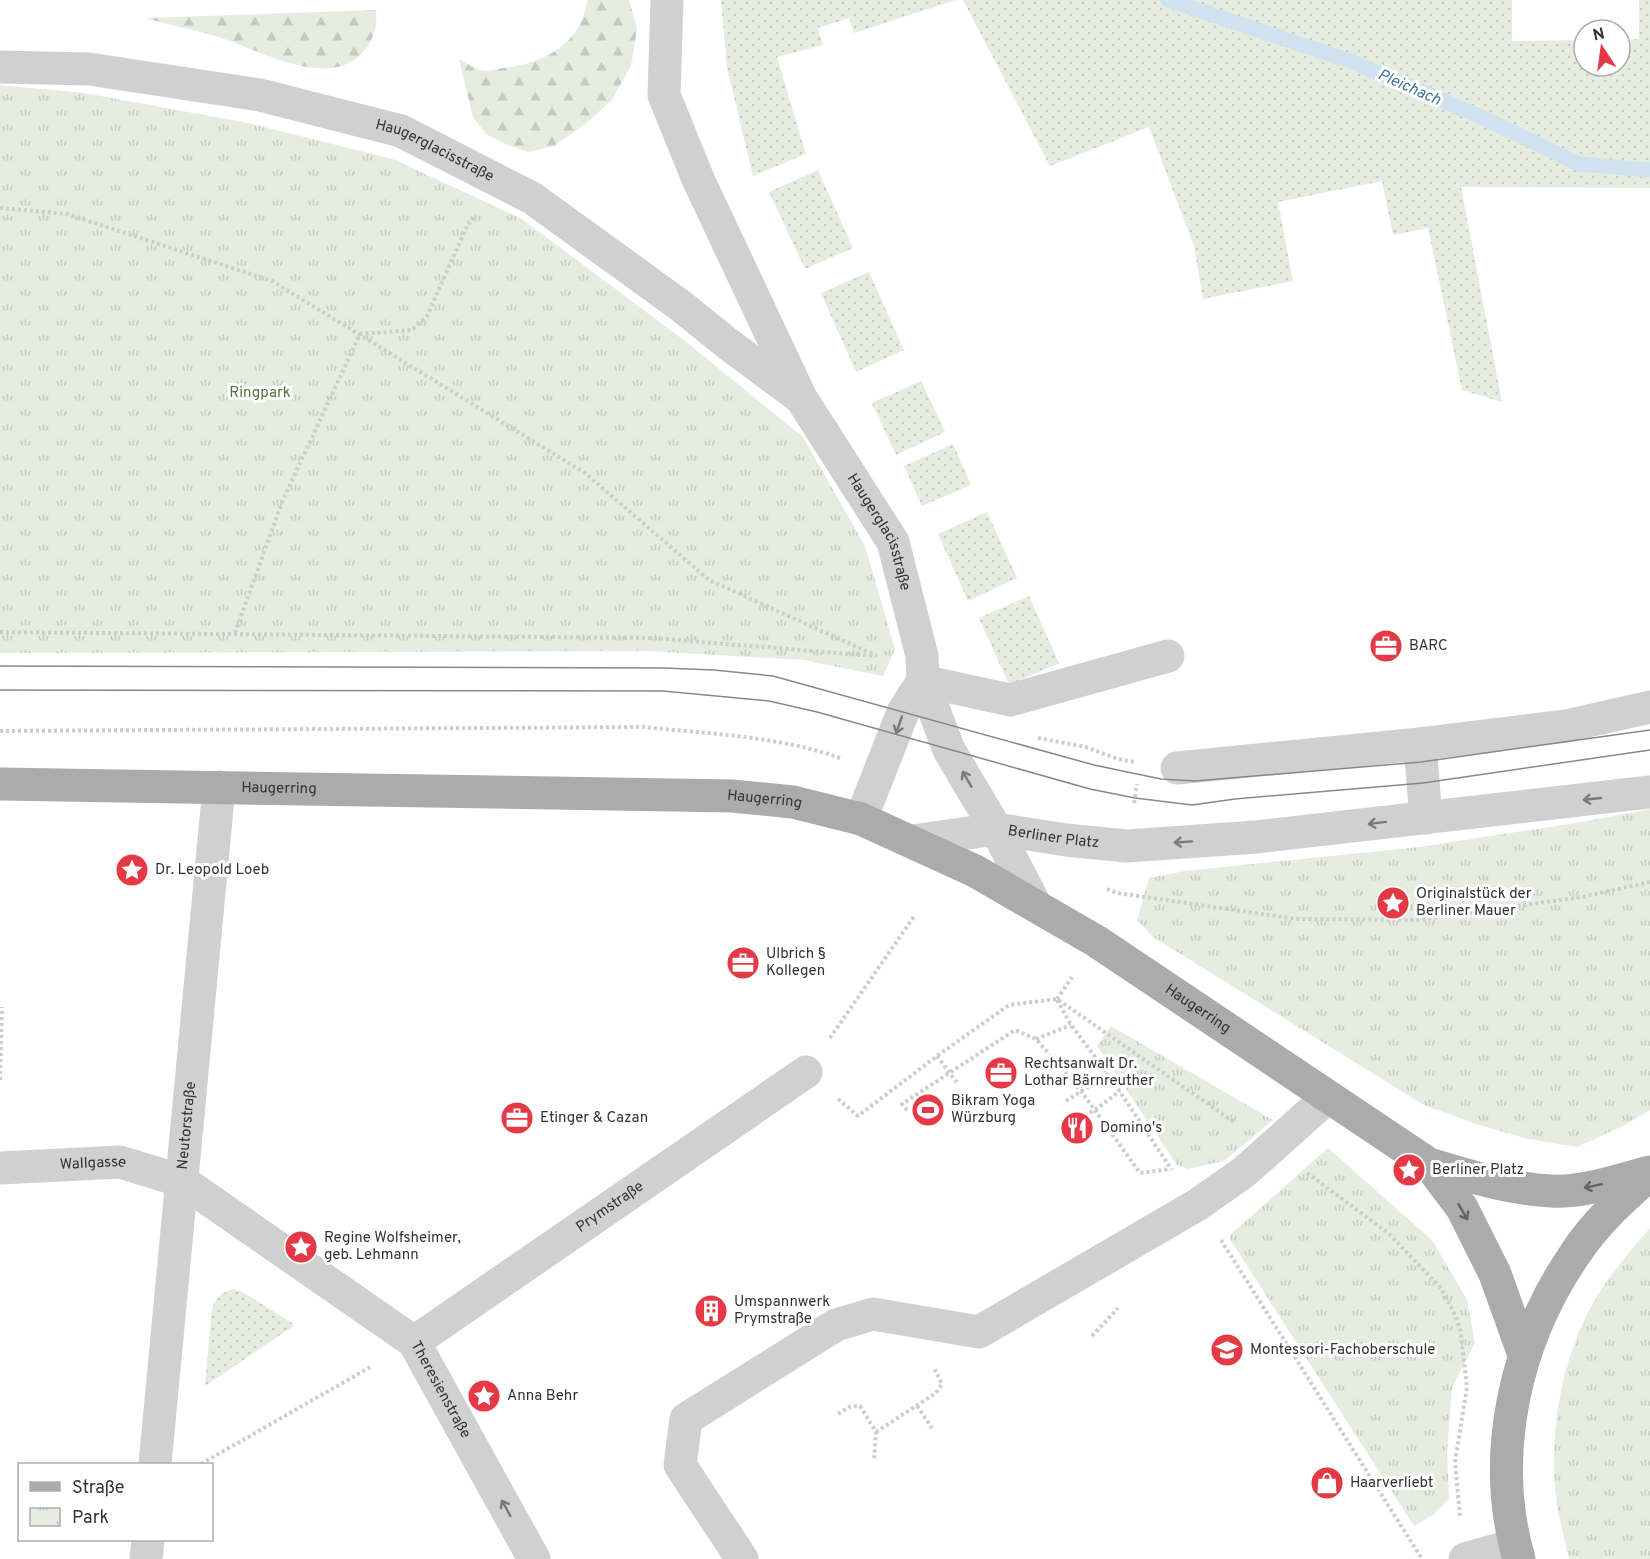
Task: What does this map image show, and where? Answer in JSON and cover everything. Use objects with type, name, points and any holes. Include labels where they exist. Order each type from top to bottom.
[{"type":"main road","name":"Haugerring","points":[[0,784],[732,796],[793,802],[861,819],[975,871],[1035,904],[1105,947],[1429,1164],[1481,1180],[1514,1187],[1552,1191],[1591,1187],[1650,1173]]},
{"type":"main road","name":"Haugerring","points":[[1429,1164],[1462,1208],[1495,1274],[1524,1355]]},
{"type":"main road","points":[[1517,1552],[1508,1498],[1507,1449],[1512,1402],[1524,1355],[1555,1285],[1576,1252],[1600,1222],[1650,1173]]},
{"type":"street","name":"Haugerglacisstraße","points":[[667,0],[664,95],[698,179],[801,398],[893,542],[922,656],[922,681],[950,750],[996,830]]},
{"type":"street","name":"Haugerglacisstraße","points":[[0,67],[89,69],[260,95],[400,131],[489,174],[531,198],[681,306],[801,398]]},
{"type":"street","points":[[861,819],[903,712],[922,681],[1010,700],[1168,656]]},
{"type":"street","points":[[1177,768],[1420,744],[1566,726],[1650,708]]},
{"type":"street","points":[[1420,744],[1426,818]]},
{"type":"street","name":"Neutorstraße","points":[[155,1463],[219,787]]},
{"type":"street","name":"Berliner Platz","points":[[912,841],[996,830],[1127,846],[1256,837],[1650,792]]},
{"type":"street","name":"Berliner Platz","points":[[996,830],[1035,904]]},
{"type":"street","name":"Prymstraße","points":[[414,1342],[806,1072]]},
{"type":"street","points":[[742,1559],[680,1465],[686,1419],[836,1325],[873,1314],[979,1332],[1197,1205],[1244,1172],[1329,1097]]},
{"type":"street","name":"Wallgasse","points":[[0,1168],[120,1162],[183,1181]]},
{"type":"street","name":"Theresienstraße","points":[[183,1181],[414,1342],[534,1559]]},
{"type":"street","points":[[146,1559],[148,1541]]},
{"type":"street","points":[[1466,1558],[1517,1552]]},
{"type":"path","points":[[360,334],[412,330],[427,316],[468,224],[483,210],[497,202],[531,198]]},
{"type":"path","points":[[0,208],[67,214],[272,281],[585,473],[709,580],[878,656],[653,638],[0,632]]},
{"type":"path","points":[[235,633],[282,502],[360,334]]},
{"type":"path","points":[[0,730],[644,727],[813,748],[880,772]]},
{"type":"path","points":[[1096,752],[1141,763]]},
{"type":"path","points":[[1117,893],[1296,919],[1417,920],[1582,897],[1650,882]]},
{"type":"path","points":[[915,915],[806,1072],[858,1116],[1008,1005],[1057,999],[1273,1148],[1388,1233],[1441,1288],[1452,1309],[1460,1328],[1467,1387],[1455,1462],[1458,1511],[1466,1558]]},
{"type":"path","points":[[1057,999],[1071,1025],[1120,1091],[1249,1283],[1422,1559]]},
{"type":"path","points":[[0,1080],[2,1006]]},
{"type":"path","points":[[1036,1039],[1071,1025]]},
{"type":"path","points":[[907,1110],[902,1104],[1015,1030],[1036,1039],[1081,1091],[1140,1173],[1171,1169]]},
{"type":"path","points":[[937,1056],[958,1084]]},
{"type":"path","points":[[1066,1101],[1108,1074]]},
{"type":"path","points":[[1079,1118],[1095,1110],[1120,1091]]},
{"type":"path","points":[[1092,1336],[1118,1308]]},
{"type":"path","points":[[203,1463],[414,1342]]},
{"type":"path","points":[[876,1432],[936,1393]]},
{"type":"path","points":[[838,1414],[849,1407],[860,1406],[876,1432],[874,1461]]},
{"type":"path","points":[[917,1406],[932,1428]]},
{"type":"green space","points":[[587,0],[629,0],[637,29],[631,66],[611,101],[585,124],[554,146],[528,152],[486,134],[473,117],[459,59],[485,71],[518,66],[546,56],[569,40],[584,15]]},
{"type":"green space","points":[[721,0],[956,0],[854,33],[849,18],[818,28],[823,45],[777,57],[806,154],[753,176],[727,68]]},
{"type":"green space","points":[[963,0],[1512,0],[1512,41],[1572,40],[1572,78],[1632,78],[1632,39],[1639,39],[1639,0],[1650,0],[1650,188],[1461,187],[1502,402],[1462,390],[1428,228],[1393,235],[1382,181],[1278,202],[1293,281],[1203,299],[1194,246],[1149,127],[1050,166]]},
{"type":"green space","points":[[376,10],[374,32],[367,47],[350,63],[334,68],[316,68],[279,60],[220,37],[145,18]]},
{"type":"green space","name":"Ringpark","points":[[0,85],[84,93],[248,123],[393,159],[522,219],[685,341],[803,437],[865,546],[895,649],[883,676],[803,660],[649,651],[0,653]]},
{"type":"green space","points":[[818,170],[853,248],[805,269],[769,192]]},
{"type":"green space","points":[[869,272],[904,350],[856,372],[821,293]]},
{"type":"green space","points":[[921,381],[945,432],[896,455],[872,403]]},
{"type":"green space","points":[[953,444],[971,485],[922,506],[904,466]]},
{"type":"green space","points":[[987,512],[1017,578],[968,601],[938,534]]},
{"type":"green space","points":[[1029,596],[1059,663],[1009,685],[979,618]]},
{"type":"green space","points":[[1650,809],[1650,1110],[1625,1125],[1577,1147],[1528,1139],[1476,1124],[1424,1105],[1153,937],[1137,920],[1149,878],[1185,871],[1419,847]]},
{"type":"green space","points":[[1111,1026],[1273,1120],[1224,1161],[1188,1169],[1177,1165],[1097,1046]]},
{"type":"green space","points":[[1328,1148],[1432,1240],[1467,1300],[1475,1343],[1452,1387],[1447,1452],[1449,1499],[1433,1515],[1414,1526],[1230,1239],[1231,1234]]},
{"type":"green space","points":[[1650,1228],[1650,1559],[1569,1559],[1554,1480],[1556,1423],[1564,1378],[1578,1334],[1599,1293]]},
{"type":"green space","points":[[234,1289],[295,1325],[205,1386],[212,1308],[220,1295]]},
{"type":"waterway","name":"Pleichach","points":[[1168,0],[1350,61],[1479,116],[1579,164],[1650,170]]},
{"type":"tram line","points":[[0,666],[714,670],[773,676],[1094,765],[1161,779],[1195,781],[1421,762],[1650,730]]},
{"type":"tram line","points":[[0,690],[663,691],[769,701],[817,712],[1090,789],[1135,798],[1192,805],[1235,799],[1423,783],[1650,750]]},
{"type":"place","name":"BARC","points":[[1386,646]]},
{"type":"place","name":"Dr. Leopold Loeb","points":[[132,870]]},
{"type":"place","name":"Originalstück der Berliner Mauer","points":[[1393,903]]},
{"type":"place","name":"Ulbrich § Kollegen","points":[[743,963]]},
{"type":"place","name":"Rechtsanwalt Dr. Lothar Bärnreuther","points":[[1001,1073]]},
{"type":"place","name":"Bikram Yoga Würzburg","points":[[928,1110]]},
{"type":"place","name":"Etinger & Cazan","points":[[517,1118]]},
{"type":"place","name":"Domino's","points":[[1077,1128]]},
{"type":"place","name":"Berliner Platz","points":[[1409,1170]]},
{"type":"place","name":"Regine Wolfsheimer, geb. Lehmann","points":[[301,1247]]},
{"type":"place","name":"Umspannwerk Prymstraße","points":[[711,1311]]},
{"type":"place","name":"Montessori-Fachoberschule","points":[[1227,1350]]},
{"type":"place","name":"Anna Behr","points":[[484,1396]]},
{"type":"place","name":"Haarverliebt","points":[[1327,1483]]}]
